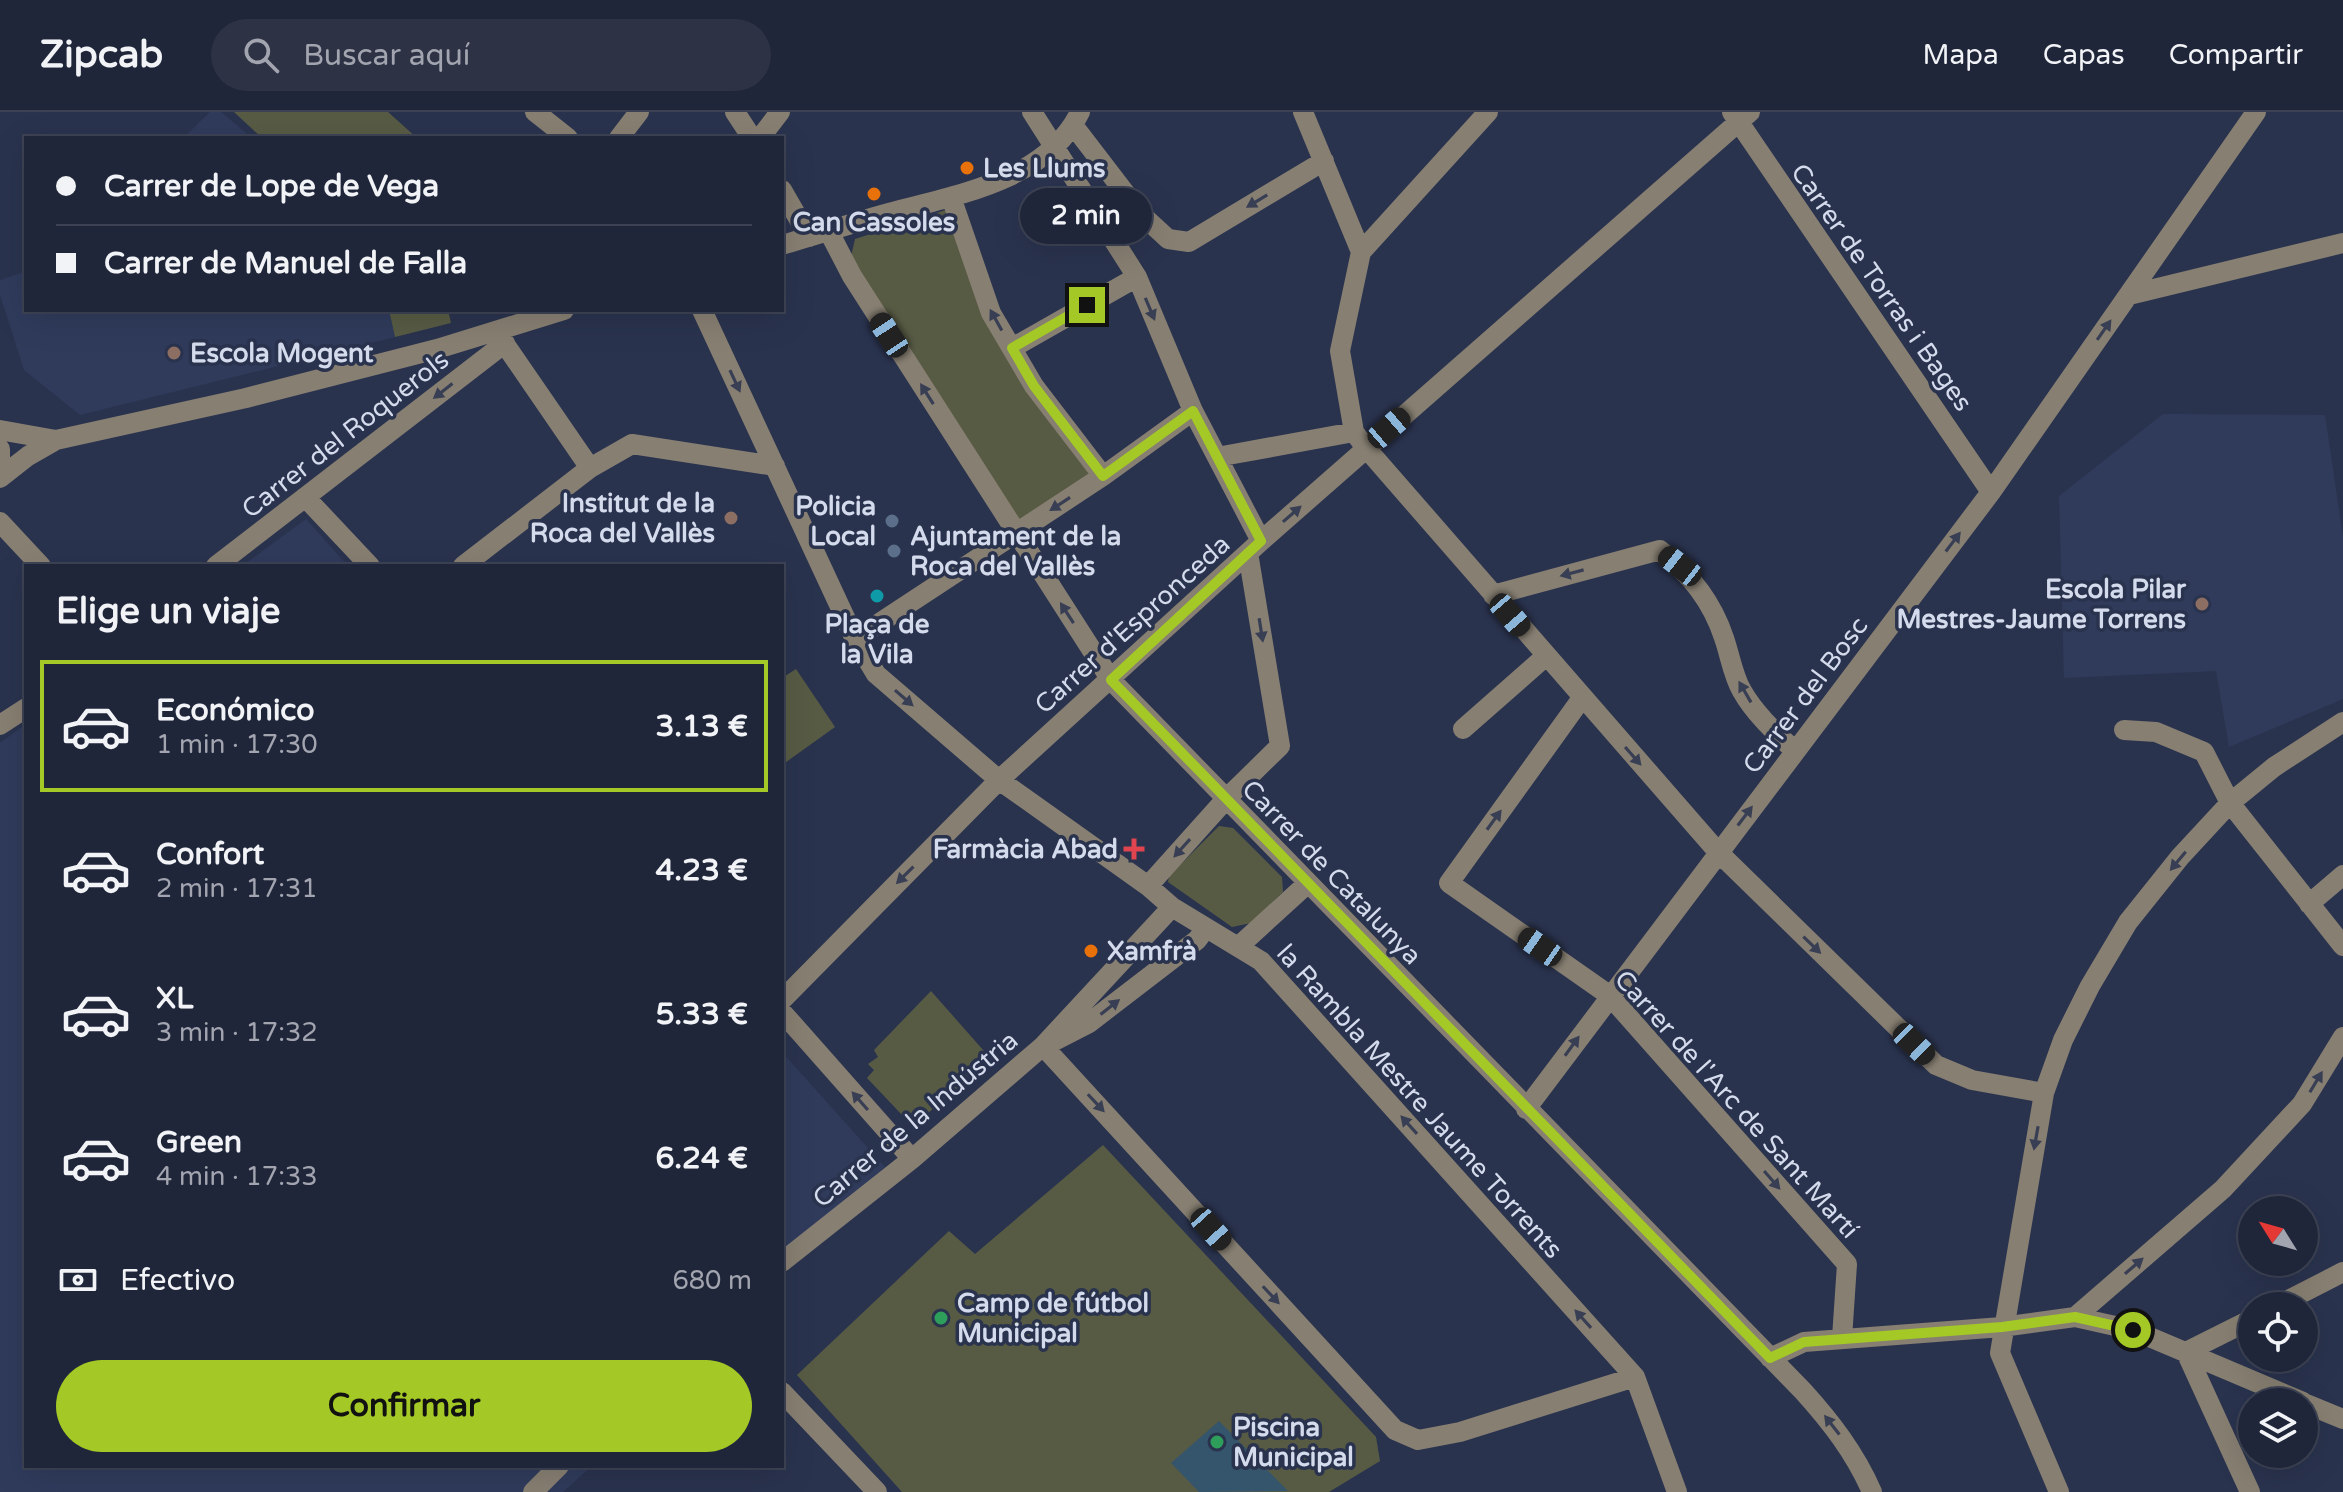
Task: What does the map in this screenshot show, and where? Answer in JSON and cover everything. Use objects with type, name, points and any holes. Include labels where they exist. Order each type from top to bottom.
[{"type":"street","points":[[535,112],[565,136]]},
{"type":"street","points":[[621,136],[639,112]]},
{"type":"street","points":[[735,112],[751,136]]},
{"type":"street","points":[[762,136],[780,112]]},
{"type":"street","points":[[1032,112],[1137,277],[1254,547],[1280,746],[1226,799],[1148,886]]},
{"type":"street","points":[[1303,112],[1361,252]]},
{"type":"street","points":[[1488,112],[1361,252],[1340,351],[1360,440],[1718,852],[1936,1065],[1972,1080],[2044,1093]]},
{"type":"street","name":"Carrer del Bosc","points":[[1526,1109],[1991,492],[2256,112]]},
{"type":"street","name":"Carrer d'Espronceda","points":[[784,998],[999,780],[1254,547],[1360,440],[1740,116]]},
{"type":"street","name":"Carrer de Torras i Bages","points":[[1740,116],[1991,492]]},
{"type":"street","points":[[784,244],[951,197],[1005,178],[1032,164],[1054,146],[1076,119],[1142,215],[1168,239],[1189,242],[1324,161]]},
{"type":"street","name":"Carrer de Catalunya","points":[[784,192],[852,276],[1111,680],[1835,1426],[1862,1469],[1872,1492]]},
{"type":"street","points":[[951,197],[991,313],[1034,386],[1103,476]]},
{"type":"street","points":[[2129,295],[2343,243]]},
{"type":"street","points":[[1012,348],[1137,277]]},
{"type":"street","points":[[0,476],[56,440],[261,394],[437,349],[500,337],[559,312]]},
{"type":"street","name":"la Rambla Mestre Jaume Torrents","points":[[703,312],[855,639],[876,674],[999,780],[1148,886],[1172,907],[1261,961],[1635,1377],[1677,1492]]},
{"type":"street","points":[[500,337],[590,468]]},
{"type":"street","name":"Carrer del Roquerols","points":[[219,564],[500,337]]},
{"type":"street","points":[[855,639],[1103,476],[1193,411]]},
{"type":"street","points":[[0,430],[56,440]]},
{"type":"street","points":[[1217,457],[1360,440]]},
{"type":"street","points":[[466,564],[590,468],[632,444],[775,466]]},
{"type":"street","points":[[0,449],[0,476]]},
{"type":"street","points":[[305,497],[368,564]]},
{"type":"street","points":[[0,522],[39,564]]},
{"type":"street","points":[[1493,595],[1660,550],[1680,566],[1707,598],[1723,633],[1741,690],[1768,727],[1795,751]]},
{"type":"street","points":[[1463,729],[1546,656]]},
{"type":"street","name":"Carrer de l'Arc de Sant Martí","points":[[1582,698],[1449,883],[1609,995],[1847,1264],[1842,1338]]},
{"type":"street","points":[[0,725],[24,709]]},
{"type":"street","points":[[2059,1492],[2000,1353],[2044,1093],[2063,1040],[2090,986],[2128,922],[2180,857],[2230,803],[2274,767],[2343,722]]},
{"type":"street","points":[[2124,730],[2156,732],[2204,752],[2230,803],[2343,946]]},
{"type":"street","points":[[2309,904],[2343,875]]},
{"type":"street","points":[[1238,947],[1313,889]]},
{"type":"street","name":"Carrer de la Indústria","points":[[784,1260],[912,1159],[1043,1046],[1172,907]]},
{"type":"street","name":"Carrer de la Indústria","points":[[1043,1046],[1089,1023],[1197,940],[1206,928]]},
{"type":"street","points":[[784,1014],[912,1159]]},
{"type":"street","points":[[2075,1317],[2223,1189],[2302,1104],[2343,1037]]},
{"type":"street","points":[[1043,1046],[1395,1430],[1418,1440],[1460,1432],[1635,1377]]},
{"type":"street","points":[[2304,1292],[2343,1272]]},
{"type":"street","points":[[1770,1358],[1804,1342],[2002,1327],[2075,1317],[2133,1330],[2270,1388]]},
{"type":"street","points":[[2186,1352],[2238,1326]]},
{"type":"street","points":[[2186,1352],[2250,1492]]},
{"type":"street","points":[[784,1394],[877,1492]]},
{"type":"street","points":[[2318,1408],[2343,1419]]},
{"type":"street","points":[[533,1492],[557,1468]]},
{"type":"shaded area","points":[[210,112],[221,112],[250,136],[185,136]]},
{"type":"shaded area","name":"Escola Mogent","points":[[24,272],[24,312],[389,312],[395,337],[80,415],[24,370],[0,295],[0,280]]},
{"type":"shaded area","name":"Escola Pilar Mestres-Jaume Torrens","points":[[2163,414],[2325,415],[2343,537],[2343,699],[2229,747],[2216,671],[2064,678],[2059,496]]},
{"type":"shaded area","points":[[306,519],[346,564],[245,564]]},
{"type":"shaded area","points":[[24,725],[24,1468],[590,1468],[563,1492],[0,1492],[0,743]]},
{"type":"shaded area","points":[[784,1054],[885,1167],[784,1255]]},
{"type":"shaded area","name":"Piscina Municipal","points":[[1219,1421],[1288,1491],[1199,1492],[1171,1463]]},
{"type":"green space","points":[[234,112],[388,112],[415,136],[260,136]]},
{"type":"green space","points":[[955,207],[991,313],[1096,476],[1016,527],[850,261],[855,239]]},
{"type":"green space","points":[[389,312],[448,312],[451,323],[395,337]]},
{"type":"green space","points":[[796,669],[835,727],[784,764],[784,677]]},
{"type":"green space","points":[[1219,826],[1233,828],[1282,877],[1283,892],[1251,923],[1232,927],[1168,882],[1169,876]]},
{"type":"green space","points":[[931,991],[991,1059],[921,1119],[903,1116],[867,1078],[874,1070],[868,1064],[878,1057],[874,1050]]},
{"type":"green space","points":[[1103,1145],[1376,1437],[1380,1461],[1329,1492],[902,1492],[797,1375],[949,1231],[975,1254]]},
{"type":"place","name":"Les Llums","points":[[967,168]]},
{"type":"place","name":"Can Cassoles","points":[[874,194]]},
{"type":"place","name":"Escola Mogent","points":[[174,353]]},
{"type":"place","name":"Institut de la Roca del Vallès","points":[[731,518]]},
{"type":"place","name":"Policia Local","points":[[892,521]]},
{"type":"place","name":"Ajuntament de la Roca del Vallès","points":[[894,551]]},
{"type":"place","name":"Plaça de la Vila","points":[[877,596]]},
{"type":"place","name":"Escola Pilar Mestres-Jaume Torrens","points":[[2202,604]]},
{"type":"place","name":"Farmàcia Abad","points":[[1134,849]]},
{"type":"place","name":"Xamfrà","points":[[1091,951]]},
{"type":"place","name":"Camp de fútbol Municipal","points":[[941,1318]]},
{"type":"place","name":"Piscina Municipal","points":[[1217,1442]]},
{"type":"route","points":[[1087,305],[1012,348],[1034,386],[1103,476],[1193,411],[1261,541],[1111,680],[1770,1358],[1804,1342],[2002,1327],[2075,1317],[2133,1330]]}]
